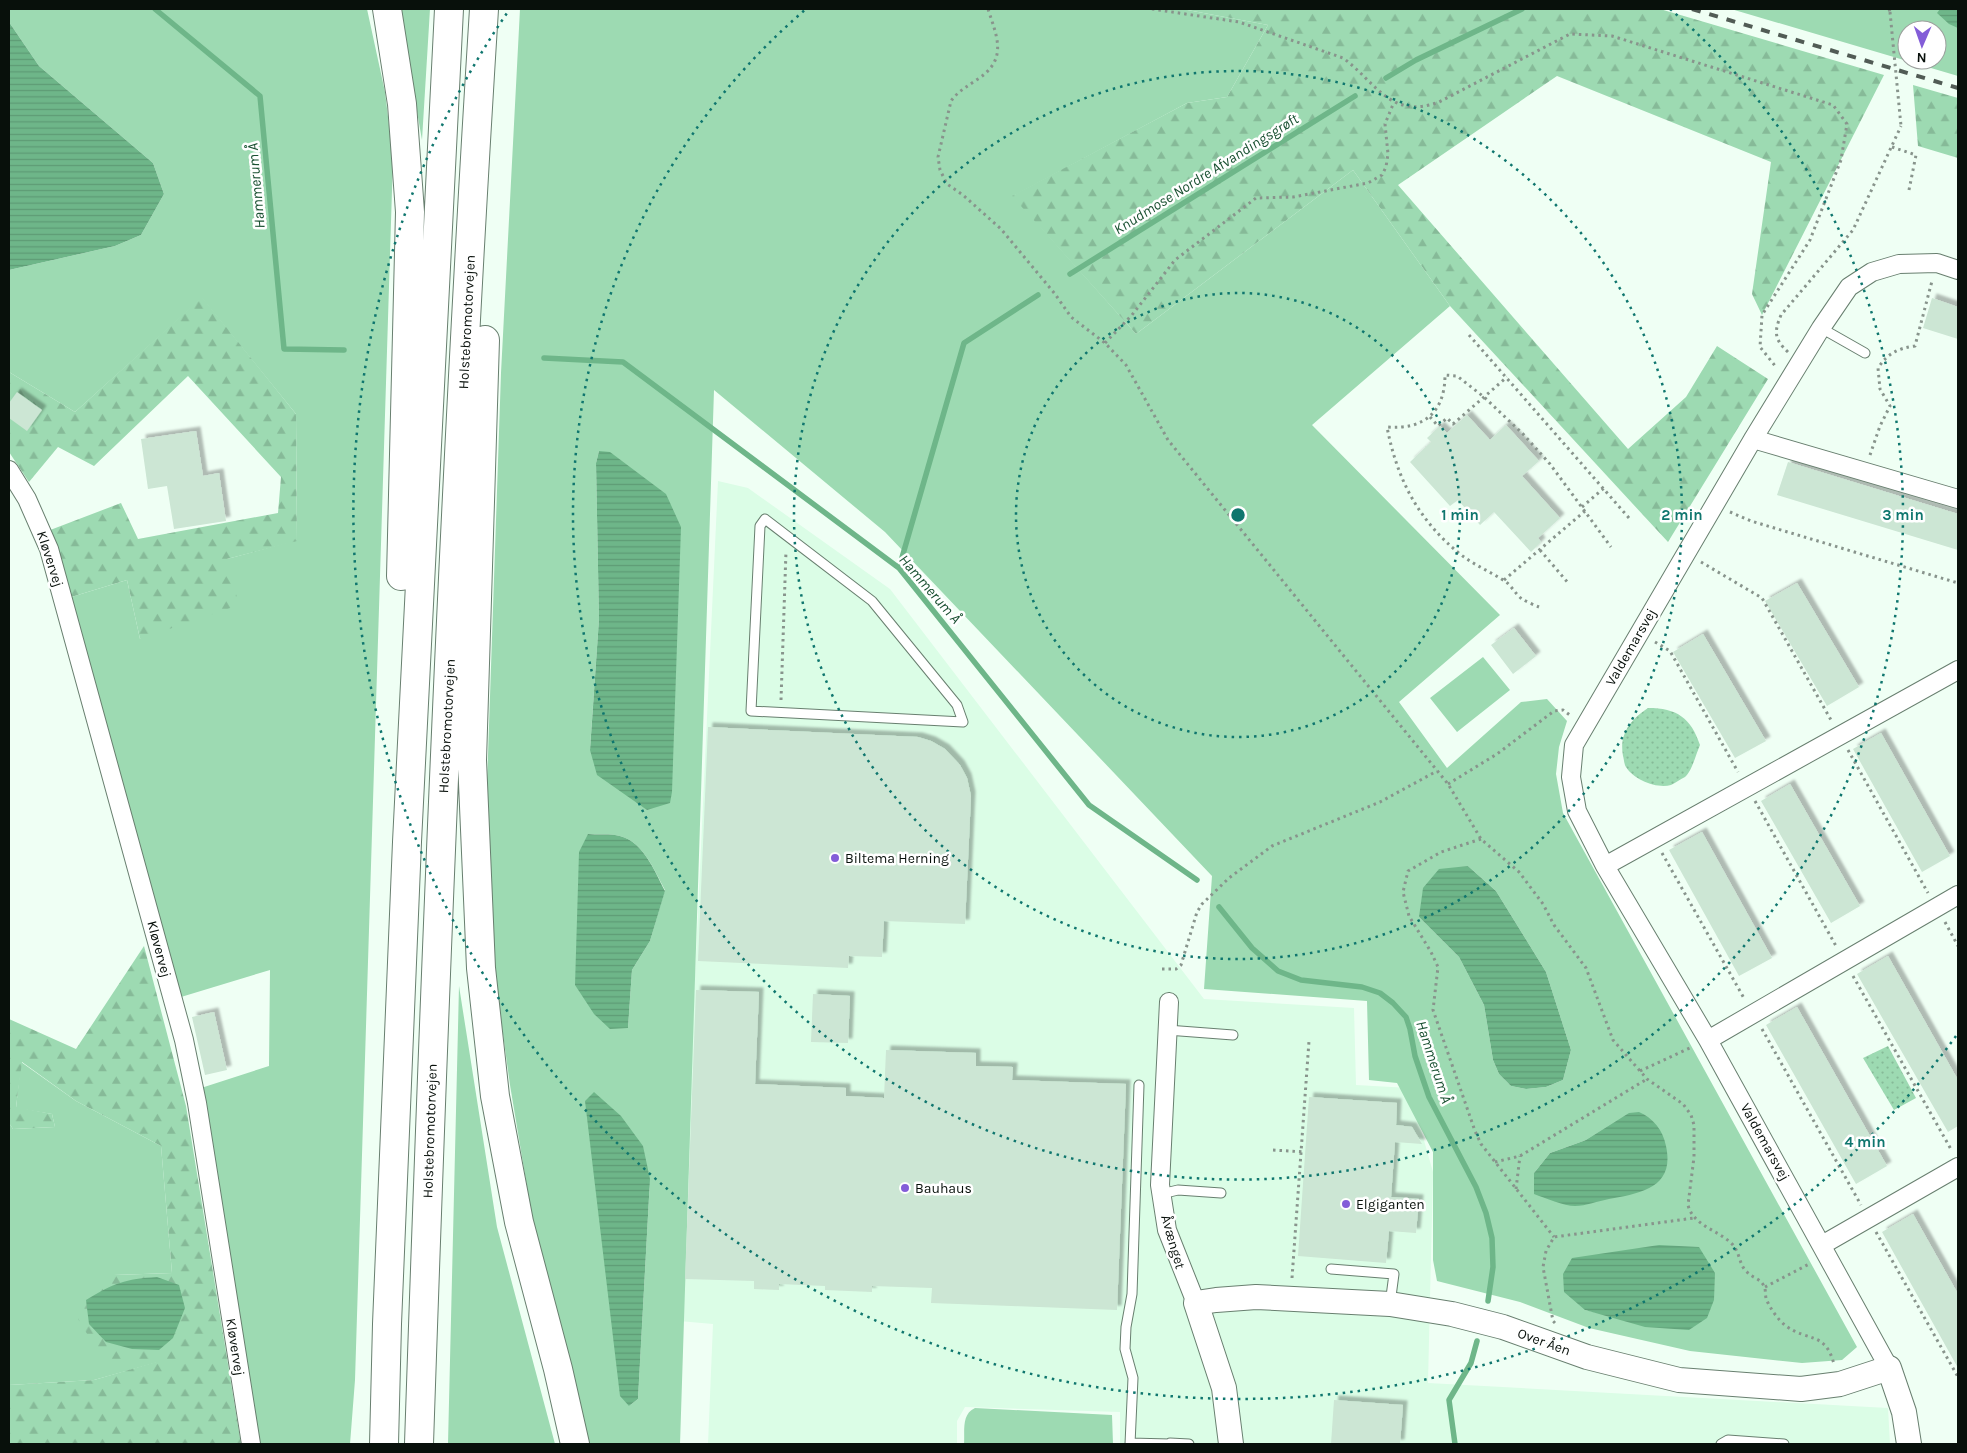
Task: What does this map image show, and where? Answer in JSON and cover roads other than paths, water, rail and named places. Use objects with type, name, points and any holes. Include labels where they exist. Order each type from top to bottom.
[{"type":"highway","points":[[386,9],[402,104],[410,212],[398,736],[407,842]]},
{"type":"highway","points":[[384,1444],[387,1324],[407,842],[449,9]]},
{"type":"highway","name":"Holstebromotorvejen","points":[[419,1444],[442,833],[484,9]]},
{"type":"highway","points":[[475,167],[487,262],[472,760],[481,968],[496,1096],[518,1222],[558,1369],[575,1444]]},
{"type":"highway","points":[[366,1444],[387,1324]]},
{"type":"street","name":"Valdemarsvej","points":[[1909,1444],[1904,1412],[1889,1368],[1708,1040],[1605,866],[1577,812],[1571,777],[1574,745],[1582,730],[1753,439],[1820,328],[1849,287],[1872,272],[1899,264],[1937,263],[1958,270]]},
{"type":"street","points":[[1753,439],[1958,499]]},
{"type":"street","name":"Kløvervej","points":[[9,470],[27,498],[49,549],[184,1040],[197,1103],[251,1444]]},
{"type":"street","points":[[1605,866],[1958,670]]},
{"type":"street","points":[[1708,1040],[1958,895]]},
{"type":"street","name":"Åvænget","points":[[1169,1002],[1161,1194],[1167,1230],[1196,1304],[1224,1388],[1231,1444]]},
{"type":"street","points":[[1825,1250],[1869,1218],[1956,1161]]},
{"type":"street","name":"Over Åen","points":[[1196,1304],[1216,1300],[1256,1297],[1390,1304],[1452,1314],[1503,1327],[1587,1357],[1679,1380],[1800,1389],[1840,1384],[1889,1368]]},
{"type":"lane","points":[[1820,328],[1865,353]]},
{"type":"lane","points":[[765,519],[872,601],[957,705],[963,722],[780,713],[751,711],[760,526],[765,519]]},
{"type":"lane","points":[[1167,1030],[1233,1035]]},
{"type":"lane","points":[[1139,1085],[1132,1294],[1126,1327],[1125,1349],[1132,1378],[1130,1443],[1189,1444]]},
{"type":"lane","points":[[1161,1194],[1178,1190],[1221,1193]]},
{"type":"lane","points":[[1330,1269],[1394,1274],[1390,1304]]},
{"type":"lane","points":[[1722,1444],[1728,1440],[1784,1444]]},
{"type":"waterway","name":"Hammerum Å","points":[[155,9],[260,96],[284,349],[344,350]]},
{"type":"waterway","name":"Knudmose Nordre Afvandingsgrøft","points":[[1386,78],[1416,60],[1522,9]]},
{"type":"waterway","name":"Knudmose Nordre Afvandingsgrøft","points":[[1070,274],[1355,96]]},
{"type":"waterway","name":"Knudmose Nordre Afvandingsgrøft","points":[[899,568],[964,343],[1038,295]]},
{"type":"waterway","name":"Hammerum Å","points":[[544,358],[623,362],[899,568],[1089,805],[1197,880]]},
{"type":"waterway","name":"Hammerum Å","points":[[1219,907],[1252,948],[1278,971],[1301,980],[1362,987],[1380,993],[1406,1017],[1415,1056],[1429,1097],[1476,1187],[1486,1213],[1492,1238],[1493,1267],[1488,1301]]},
{"type":"waterway","name":"Hammerum Å","points":[[1455,1444],[1449,1400],[1471,1363],[1477,1341]]},
{"type":"railway","points":[[1692,9],[1958,88]]},
{"type":"place","name":"Biltema Herning","points":[[835,858]]},
{"type":"place","name":"Bauhaus","points":[[905,1188]]},
{"type":"place","name":"Elgiganten","points":[[1346,1204]]}]
